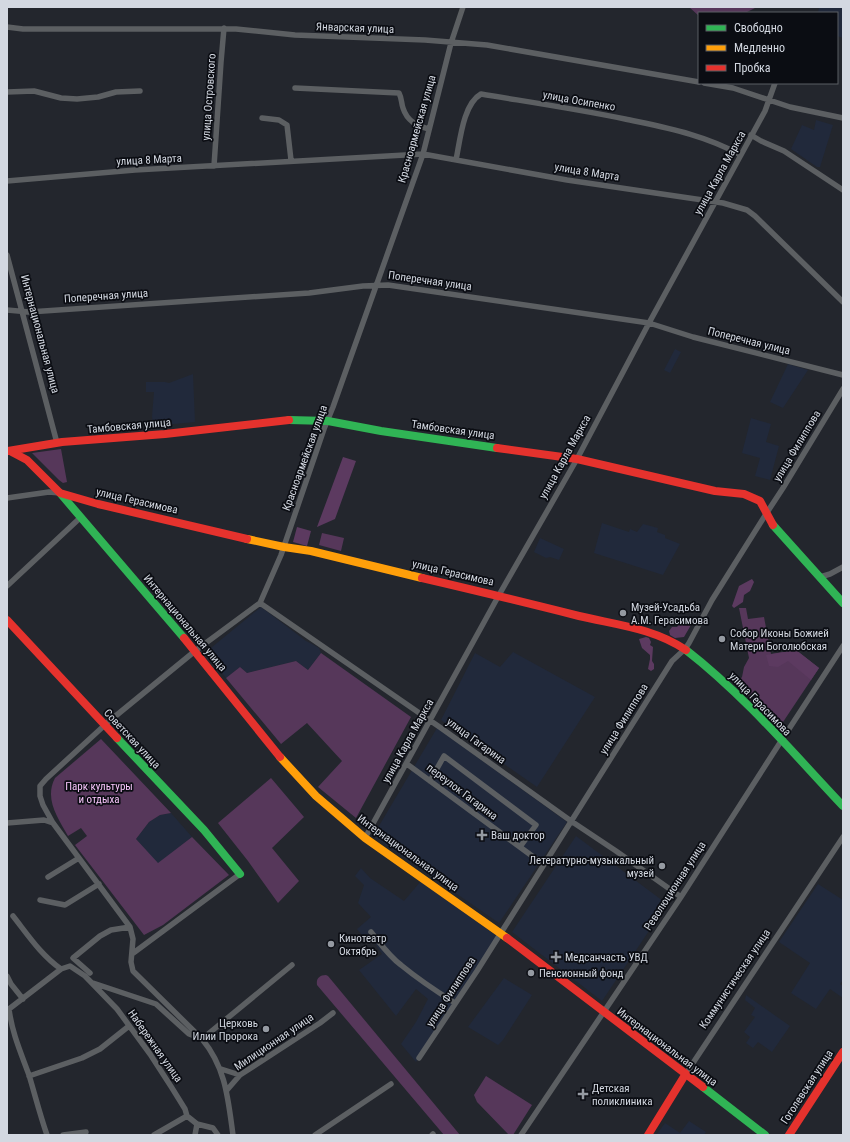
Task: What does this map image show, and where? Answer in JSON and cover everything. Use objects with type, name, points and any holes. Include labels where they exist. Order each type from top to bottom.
[{"type":"main road","name":"Тамбовская улица","points":[[9,451],[57,443],[165,434],[293,420],[328,421],[381,431],[577,459],[715,491],[744,494],[753,497],[760,501],[774,527],[843,603]]},
{"type":"main road","name":"улица Герасимова","points":[[9,451],[27,460],[60,493],[98,504],[284,547],[311,550],[635,628],[662,638],[685,649],[703,662],[742,699],[843,806]]},
{"type":"main road","name":"Интернациональная улица","points":[[60,493],[195,651],[278,755],[316,796],[365,838],[500,932],[765,1135]]},
{"type":"main road","name":"Советская улица","points":[[7,620],[204,830],[240,874]]},
{"type":"main road","name":"Гоголевская улица","points":[[790,1135],[843,1052]]},
{"type":"main road","name":"Коммунистическая улица","points":[[648,1135],[685,1075]]},
{"type":"street","name":"Красноармейская улица","points":[[53,823],[40,796],[40,786],[53,772],[104,725],[195,651],[260,603],[284,547],[324,429],[422,154],[451,43],[463,7]]},
{"type":"street","name":"Январская улица","points":[[7,27],[23,29],[224,28],[295,35],[425,40],[487,45],[698,82]]},
{"type":"street","name":"улица Островского","points":[[214,166],[220,62],[224,28]]},
{"type":"street","points":[[710,84],[733,88],[790,107],[843,118]]},
{"type":"street","name":"улица Карла Маркса","points":[[365,838],[499,595],[577,459],[649,323],[765,111],[775,84]]},
{"type":"street","points":[[295,88],[399,93],[403,108],[413,123],[419,127],[429,129]]},
{"type":"street","points":[[7,92],[34,90],[61,98],[77,99],[98,97],[116,92],[140,91]]},
{"type":"street","name":"улица Осипенко","points":[[456,160],[468,108],[477,96],[481,94],[678,130],[724,146],[741,155]]},
{"type":"street","points":[[262,118],[279,120],[287,125],[291,160]]},
{"type":"street","points":[[752,135],[761,141],[784,151],[843,190]]},
{"type":"street","name":"улица 8 Марта","points":[[7,181],[135,170],[291,160],[422,154],[567,180],[723,203],[747,210],[755,216],[843,302]]},
{"type":"street","name":"Интернациональная улица","points":[[7,254],[57,443]]},
{"type":"street","name":"Поперечная улица","points":[[7,310],[21,310],[29,312],[309,293],[376,284],[649,323],[693,337],[843,375]]},
{"type":"street","name":"улица Филиппова","points":[[419,1058],[672,661],[685,649],[712,600],[783,488],[843,389]]},
{"type":"street","points":[[7,498],[49,492],[60,493]]},
{"type":"street","points":[[7,586],[81,517]]},
{"type":"street","points":[[820,577],[830,574],[843,567]]},
{"type":"street","name":"улица Гагарина","points":[[260,603],[681,897]]},
{"type":"street","name":"Революционная улица","points":[[521,1135],[681,897],[843,646]]},
{"type":"street","points":[[430,781],[444,756],[536,826],[520,847]]},
{"type":"street","name":"переулок Гагарина","points":[[407,764],[543,864]]},
{"type":"street","points":[[7,823],[44,820],[53,823]]},
{"type":"street","name":"Набережная улица","points":[[53,823],[130,927],[133,939],[131,962],[133,971],[202,1039],[211,1050],[221,1069],[227,1090],[233,1135]]},
{"type":"street","name":"Коммунистическая улица","points":[[685,1075],[843,837]]},
{"type":"street","points":[[48,877],[79,858]]},
{"type":"street","points":[[132,954],[240,874]]},
{"type":"street","points":[[40,900],[61,905],[65,904],[99,884]]},
{"type":"street","points":[[13,916],[36,946],[50,961],[61,969],[9,1010],[19,1051],[29,1076],[47,1135]]},
{"type":"street","points":[[90,973],[73,958],[100,936],[111,930],[130,927]]},
{"type":"street","points":[[371,932],[401,965],[426,985],[455,1003]]},
{"type":"street","points":[[202,1039],[292,965]]},
{"type":"street","name":"Набережная улица","points":[[61,969],[70,966],[85,976],[117,1009],[172,1088],[187,1116],[197,1124],[213,1128],[218,1135]]},
{"type":"street","points":[[7,976],[11,984],[23,999]]},
{"type":"street","name":"Набережная улица","points":[[91,982],[156,1004],[189,1034],[202,1039]]},
{"type":"street","name":"Милиционная улица","points":[[227,1090],[240,1075],[333,1013]]},
{"type":"street","points":[[29,1076],[82,1058],[100,1049],[129,1026]]},
{"type":"street","points":[[221,1069],[240,1075]]},
{"type":"street","points":[[315,1135],[391,1084]]},
{"type":"street","points":[[154,1135],[187,1116]]},
{"type":"street","points":[[195,1135],[197,1124]]},
{"type":"street","points":[[63,1135],[86,1132]]},
{"type":"shaded area","points":[[819,7],[843,7],[843,38],[838,36],[838,12],[818,12]]},
{"type":"shaded area","points":[[816,120],[833,125],[820,167],[817,167],[791,149],[802,125],[814,130]]},
{"type":"shaded area","points":[[675,349],[681,352],[670,373],[664,370]]},
{"type":"shaded area","points":[[788,364],[808,370],[783,408],[770,402]]},
{"type":"shaded area","points":[[193,374],[195,422],[153,426],[152,416],[154,392],[146,392],[146,382],[169,383]]},
{"type":"shaded area","points":[[751,418],[771,424],[766,442],[779,446],[770,480],[755,476],[760,458],[742,453]]},
{"type":"shaded area","points":[[343,457],[356,461],[335,519],[317,527]]},
{"type":"shaded area","points":[[602,523],[629,532],[630,529],[637,532],[643,524],[658,528],[657,532],[665,535],[665,538],[680,544],[663,575],[594,553]]},
{"type":"shaded area","points":[[297,527],[311,531],[307,546],[293,542]]},
{"type":"shaded area","points":[[540,538],[564,549],[559,560],[550,557],[546,558],[534,552]]},
{"type":"shaded area","points":[[752,579],[754,582],[750,591],[744,595],[743,602],[734,608],[732,606],[739,586]]},
{"type":"shaded area","points":[[261,607],[306,641],[319,648],[321,653],[308,670],[296,661],[247,673],[240,667],[226,678],[206,652]]},
{"type":"shaded area","points":[[682,621],[686,621],[691,625],[684,637],[675,638],[670,635],[669,631],[672,627],[677,627]]},
{"type":"shaded area","points":[[646,637],[649,638],[651,642],[650,645],[653,647],[652,661],[654,664],[654,669],[651,671],[648,669],[650,655],[642,648],[639,639]]},
{"type":"shaded area","points":[[796,650],[819,668],[811,680],[788,661],[778,667],[769,666],[766,655]]},
{"type":"shaded area","points":[[513,652],[595,697],[537,787],[441,720],[475,653],[500,667]]},
{"type":"shaded area","points":[[437,728],[567,822],[499,923],[373,836]]},
{"type":"shaded area","points":[[171,813],[192,837],[158,864],[136,839],[149,822],[160,815]]},
{"type":"shaded area","points":[[576,836],[667,904],[602,1001],[512,932]]},
{"type":"shaded area","points":[[361,868],[370,878],[404,901],[421,881],[498,937],[416,1062],[401,1044],[416,1022],[428,999],[416,989],[396,1016],[359,970],[382,954],[374,942],[368,942],[357,929],[371,917],[358,903],[364,885],[355,876]]},
{"type":"shaded area","points":[[818,884],[843,900],[843,980],[840,984],[843,986],[843,998],[830,989],[816,1009],[791,993],[810,963],[779,942]]},
{"type":"shaded area","points":[[504,978],[532,995],[503,1040],[498,1045],[468,1027]]},
{"type":"shaded area","points":[[746,995],[790,1026],[772,1052],[758,1042],[753,1048],[746,1043],[750,1037],[744,1032],[755,1017],[751,1015],[755,1008],[745,1000]]},
{"type":"shaded area","points":[[689,1121],[706,1132],[704,1135],[656,1135],[665,1123],[680,1133]]},
{"type":"green space","points":[[689,7],[757,7],[747,12],[698,12],[698,15]]},
{"type":"green space","points":[[61,449],[67,482],[63,483],[32,453]]},
{"type":"green space","points":[[322,533],[344,538],[341,551],[319,545]]},
{"type":"green space","points":[[739,608],[746,608],[748,619],[764,617],[771,654],[796,650],[819,668],[779,727],[736,684],[742,677],[744,667],[749,658]]},
{"type":"green space","points":[[321,653],[411,717],[356,818],[318,787],[342,761],[307,723],[281,744],[226,678],[240,667],[247,673],[296,661],[308,670]]},
{"type":"green space","name":"Парк культуры и отдыха","points":[[101,739],[171,813],[160,815],[149,822],[136,839],[158,863],[192,837],[229,875],[163,925],[144,935],[75,845],[87,836],[81,828],[68,836],[57,815],[52,801],[51,793],[55,778]]},
{"type":"green space","points":[[271,778],[304,817],[272,848],[299,881],[278,903],[218,823]]},
{"type":"green space","points":[[326,975],[460,1135],[444,1135],[317,985],[318,978]]},
{"type":"green space","points":[[486,1076],[532,1105],[513,1135],[509,1135],[477,1102],[474,1095]]},
{"type":"traffic: fast","points":[[289,420],[328,421],[381,431],[497,448]]},
{"type":"traffic: fast","points":[[60,493],[184,638]]},
{"type":"traffic: fast","points":[[773,525],[843,603]]},
{"type":"traffic: fast","points":[[686,650],[707,667],[748,705],[843,806]]},
{"type":"traffic: fast","points":[[117,738],[204,830],[240,874]]},
{"type":"traffic: fast","points":[[703,1087],[765,1135]]},
{"type":"traffic: slow","points":[[247,539],[311,551],[422,578]]},
{"type":"traffic: slow","points":[[280,757],[316,796],[365,838],[507,938]]},
{"type":"traffic: jam","points":[[8,451],[62,442],[165,434],[289,420]]},
{"type":"traffic: jam","points":[[497,448],[577,459],[715,491],[744,494],[760,501],[773,525]]},
{"type":"traffic: jam","points":[[10,451],[27,460],[60,493],[98,504],[247,539]]},
{"type":"traffic: jam","points":[[422,578],[634,628],[661,637],[686,650]]},
{"type":"traffic: jam","points":[[7,620],[117,738]]},
{"type":"traffic: jam","points":[[184,638],[280,757]]},
{"type":"traffic: jam","points":[[507,938],[703,1087]]},
{"type":"traffic: jam","points":[[789,1135],[843,1052]]},
{"type":"traffic: jam","points":[[648,1135],[685,1075]]},
{"type":"place","name":"Музей-Усадьба А.М. Герасимова","points":[[623,613]]},
{"type":"place","name":"Собор Иконы Божией Матери Боголюбская","points":[[722,639]]},
{"type":"place","name":"Ваш доктор","points":[[482,835]]},
{"type":"place","name":"Летературно-музыкальный музей","points":[[662,866]]},
{"type":"place","name":"Кинотеатр Октябрь","points":[[331,944]]},
{"type":"place","name":"Медсанчасть УВД","points":[[556,957]]},
{"type":"place","name":"Пенсионный фонд","points":[[531,973]]},
{"type":"place","name":"Церковь Илии Пророка","points":[[266,1029]]},
{"type":"place","name":"Детская поликлиника","points":[[583,1094]]}]
